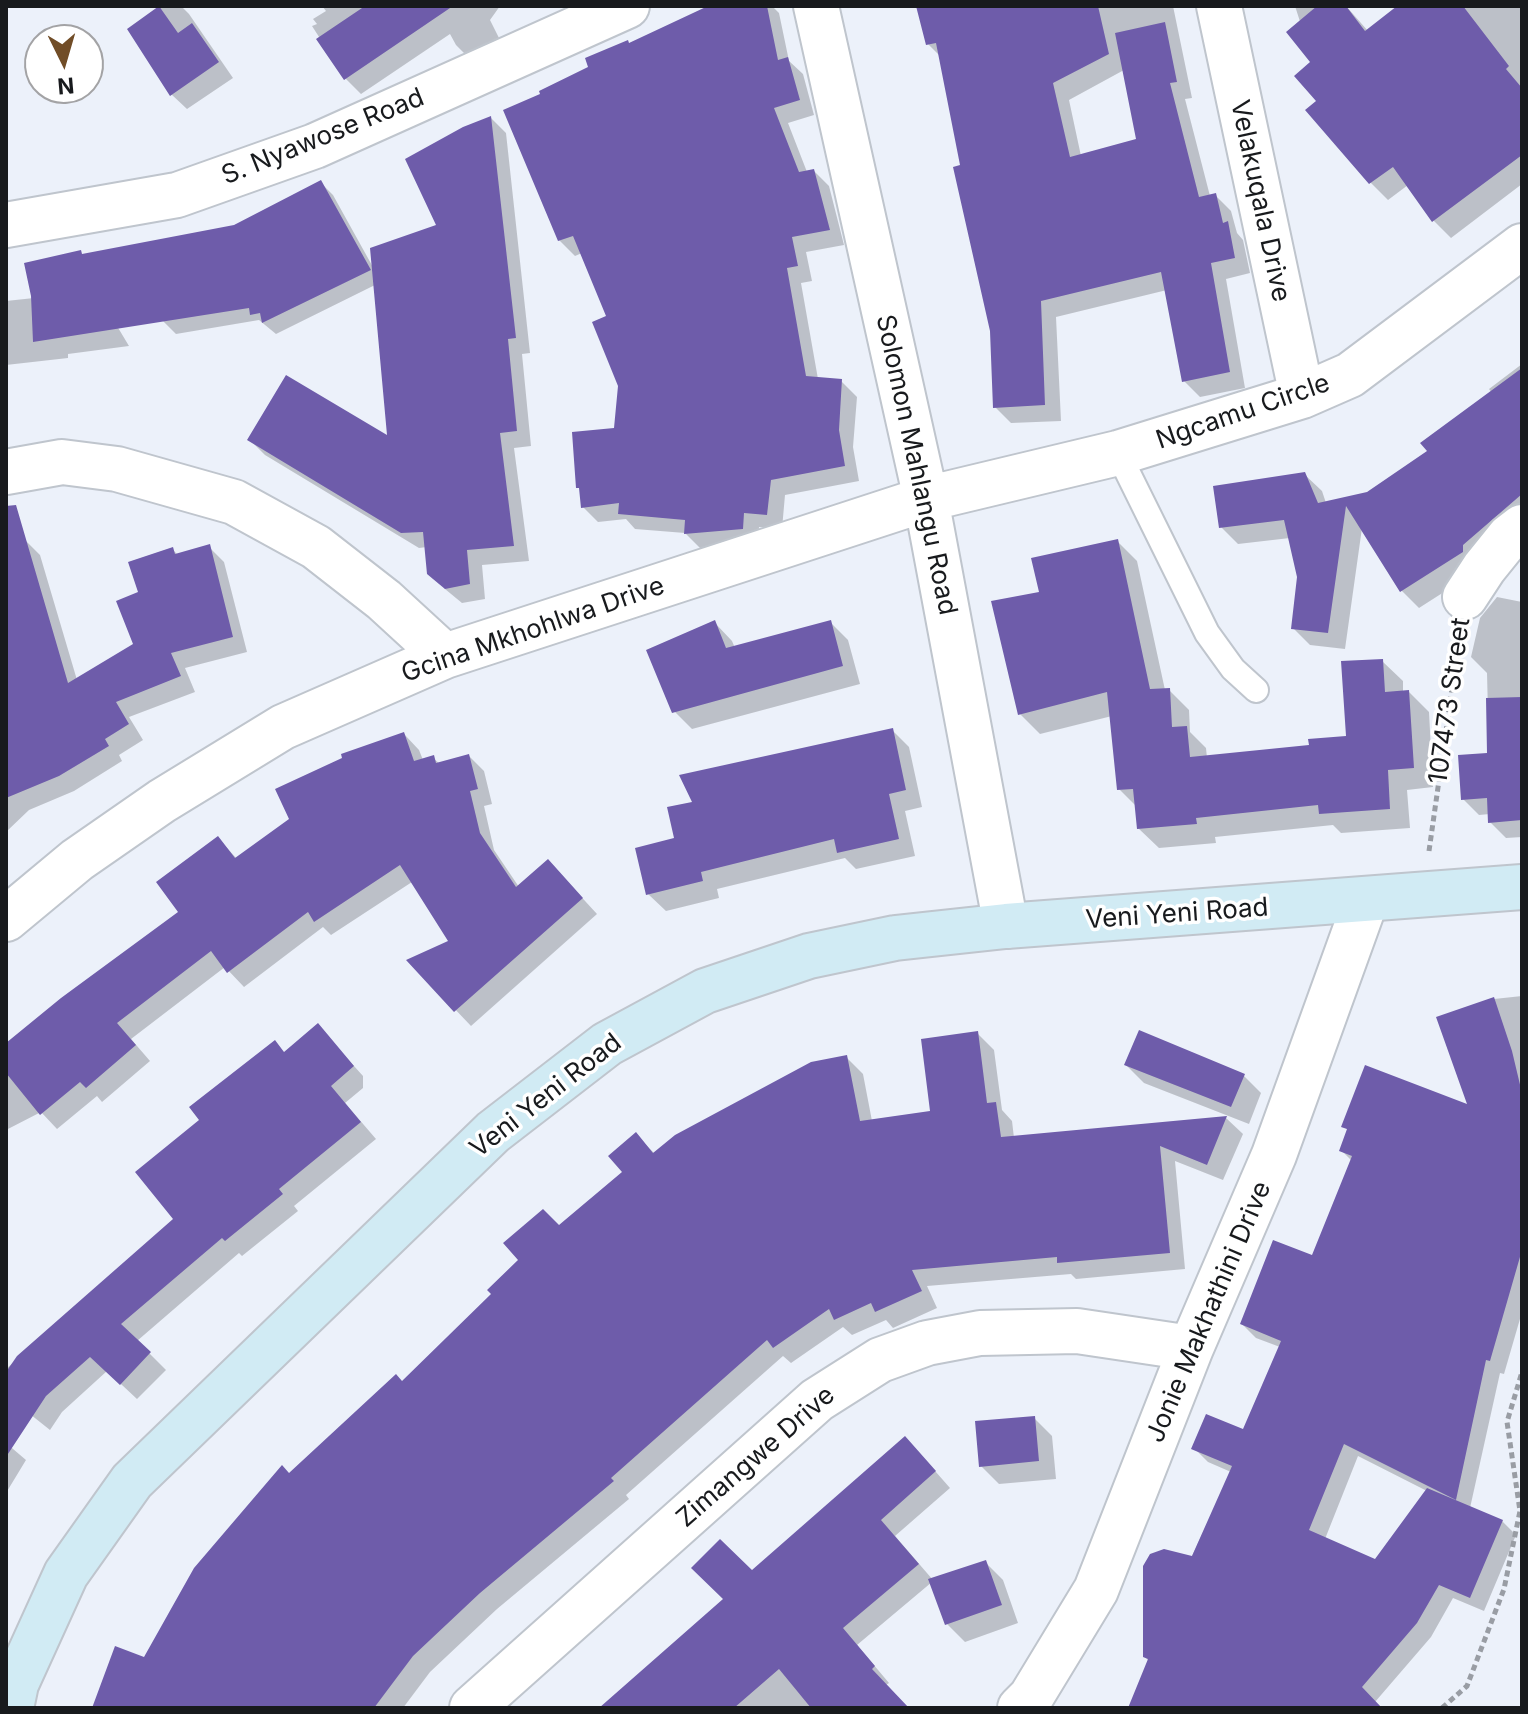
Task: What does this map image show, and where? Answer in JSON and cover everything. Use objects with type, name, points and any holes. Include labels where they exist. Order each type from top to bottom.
[{"type":"street","name":"S. Nyawose Road","points":[[6,225],[177,195],[315,146],[627,6]]},
{"type":"street","name":"Solomon Mahlangu Road","points":[[816,6],[926,499],[1006,926]]},
{"type":"street","name":"Velakuqala Drive","points":[[1219,6],[1302,396]]},
{"type":"street","name":"Ngcamu Circle","points":[[926,499],[1118,453],[1302,396],[1350,375],[1522,246]]},
{"type":"street","points":[[6,472],[62,462],[117,469],[234,502],[316,547],[384,600],[445,656]]},
{"type":"street","name":"Gcina Mkhohlwa Drive","points":[[6,919],[77,860],[162,801],[283,727],[445,656],[926,499]]},
{"type":"street","name":"107473 Street","points":[[1465,597],[1509,537],[1522,527]]},
{"type":"street","name":"Veni Yeni Road","points":[[11,1708],[16,1684],[66,1574],[132,1481],[493,1132],[607,1044],[705,991],[809,956],[895,938],[1006,926],[1522,887]]},
{"type":"street","name":"Jonie Makhathini Drive","points":[[1020,1708],[1031,1697],[1096,1590],[1191,1348],[1274,1155],[1366,900]]},
{"type":"street","name":"Zimangwe Drive","points":[[472,1708],[817,1400],[880,1360],[927,1343],[980,1333],[1077,1331],[1191,1348]]},
{"type":"lane","points":[[1118,453],[1207,633],[1233,669],[1256,690]]},
{"type":"path","name":"107473 Street","points":[[1423,895],[1465,597]]},
{"type":"path","points":[[1442,1708],[1467,1686],[1504,1589],[1520,1511],[1507,1422],[1522,1372]]},
{"type":"building","points":[[159,6],[178,33],[192,23],[219,62],[170,96],[127,29]]},
{"type":"building","points":[[365,6],[453,6],[344,80],[316,39]]},
{"type":"building","points":[[708,6],[767,6],[778,60],[788,57],[800,100],[774,108],[799,172],[814,169],[830,230],[792,237],[798,266],[787,268],[806,376],[842,379],[839,430],[845,466],[771,480],[767,515],[744,513],[743,529],[684,534],[685,520],[618,514],[619,503],[581,508],[579,488],[576,488],[572,432],[614,428],[618,386],[592,322],[606,316],[573,236],[558,241],[503,110],[540,94],[539,91],[588,67],[585,58],[628,40],[629,43]]},
{"type":"building","points":[[916,6],[1098,6],[1109,54],[1053,83],[1070,157],[1136,139],[1115,33],[1165,22],[1177,82],[1170,83],[1199,197],[1216,193],[1223,223],[1228,221],[1235,258],[1211,263],[1230,372],[1182,382],[1161,272],[1041,301],[1045,405],[993,408],[990,331],[953,167],[960,165],[936,43],[926,45]]},
{"type":"building","points":[[1317,6],[1346,6],[1365,31],[1397,6],[1463,6],[1522,88],[1522,155],[1432,222],[1393,167],[1369,184],[1305,110],[1316,101],[1294,76],[1310,62],[1286,32]]},
{"type":"building","points":[[491,116],[516,338],[508,339],[517,431],[500,433],[514,546],[467,550],[470,584],[445,589],[427,574],[423,532],[401,533],[247,440],[286,375],[387,435],[370,248],[436,225],[405,159],[463,127]]},
{"type":"building","points":[[321,180],[371,270],[262,323],[260,313],[250,315],[249,308],[33,342],[31,296],[24,263],[81,250],[82,254],[234,225]]},
{"type":"building","points":[[1522,368],[1522,494],[1463,545],[1463,552],[1400,592],[1346,506],[1328,633],[1291,629],[1297,577],[1284,520],[1219,528],[1213,486],[1305,472],[1318,503],[1367,492],[1427,451],[1420,443]]},
{"type":"building","points":[[16,505],[68,683],[133,644],[116,601],[138,592],[128,562],[173,547],[175,554],[210,544],[233,637],[171,653],[181,676],[116,702],[129,724],[105,739],[109,746],[59,776],[6,798],[6,506]]},
{"type":"building","points":[[1118,539],[1150,689],[1170,688],[1172,727],[1187,726],[1190,757],[1309,745],[1308,739],[1346,736],[1341,661],[1383,659],[1385,692],[1409,690],[1414,768],[1388,770],[1390,809],[1319,814],[1318,805],[1196,818],[1197,824],[1137,829],[1133,789],[1117,790],[1107,692],[1018,715],[991,601],[1039,592],[1031,558]]},
{"type":"building","points":[[715,620],[726,648],[831,620],[843,666],[672,713],[646,650]]},
{"type":"building","points":[[1522,697],[1522,820],[1488,823],[1487,798],[1461,800],[1458,755],[1487,753],[1486,698]]},
{"type":"building","points":[[893,728],[906,790],[889,794],[899,839],[837,853],[834,839],[701,872],[703,881],[646,895],[635,848],[674,838],[667,807],[692,802],[679,775]]},
{"type":"building","points":[[404,732],[414,761],[434,755],[436,763],[469,754],[478,789],[470,791],[480,833],[516,887],[548,859],[583,898],[454,1012],[406,960],[448,941],[400,865],[314,922],[308,912],[227,973],[211,951],[117,1023],[136,1045],[86,1088],[80,1082],[40,1115],[6,1073],[6,1043],[61,998],[178,912],[156,882],[218,836],[235,858],[289,819],[275,789],[342,758],[341,754]]},
{"type":"building","points":[[1494,997],[1522,1093],[1522,1250],[1490,1361],[1486,1360],[1456,1500],[1344,1444],[1309,1530],[1375,1559],[1427,1488],[1503,1520],[1470,1598],[1439,1585],[1417,1623],[1362,1687],[1382,1708],[1128,1708],[1148,1659],[1143,1657],[1143,1566],[1150,1554],[1164,1549],[1192,1556],[1232,1466],[1191,1449],[1206,1414],[1243,1429],[1281,1341],[1240,1324],[1273,1240],[1312,1255],[1352,1156],[1339,1151],[1347,1129],[1341,1127],[1365,1065],[1467,1104],[1436,1017]]},
{"type":"building","points":[[318,1023],[354,1066],[331,1086],[361,1122],[279,1189],[283,1194],[225,1241],[222,1238],[121,1324],[151,1352],[120,1385],[90,1357],[46,1396],[6,1457],[6,1372],[17,1356],[173,1219],[135,1172],[199,1120],[189,1107],[275,1040],[284,1052]]},
{"type":"building","points":[[1139,1030],[1245,1074],[1231,1107],[1124,1065]]},
{"type":"building","points":[[978,1031],[987,1103],[996,1102],[1001,1137],[1227,1116],[1207,1165],[1160,1146],[1170,1253],[1057,1263],[1057,1257],[912,1270],[922,1291],[875,1312],[871,1303],[834,1320],[829,1309],[773,1348],[767,1340],[611,1478],[614,1481],[480,1593],[413,1656],[374,1708],[92,1708],[115,1646],[144,1657],[194,1568],[282,1465],[289,1473],[396,1374],[402,1381],[491,1294],[487,1290],[518,1260],[503,1243],[543,1209],[559,1225],[622,1172],[608,1156],[636,1132],[653,1153],[675,1135],[811,1062],[847,1055],[860,1121],[930,1111],[921,1039]]},
{"type":"building","points":[[1035,1416],[1039,1461],[979,1467],[975,1421]]},
{"type":"building","points":[[905,1436],[936,1471],[881,1520],[919,1564],[843,1628],[875,1666],[872,1669],[909,1708],[811,1708],[779,1669],[734,1708],[599,1708],[723,1599],[691,1568],[720,1539],[752,1570]]},
{"type":"building","points":[[986,1560],[1002,1605],[945,1625],[928,1579]]}]
